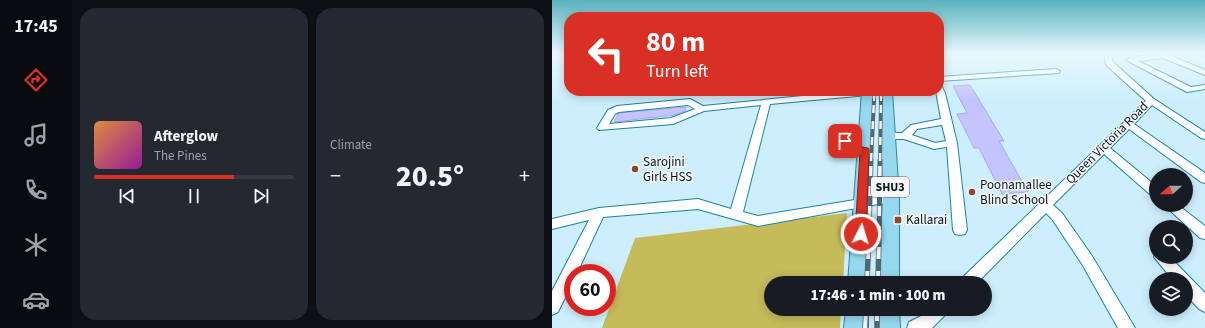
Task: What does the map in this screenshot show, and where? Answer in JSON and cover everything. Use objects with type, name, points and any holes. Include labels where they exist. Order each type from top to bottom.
[{"type":"main road","name":"SHU3","points":[[858,276],[868,96]]},
{"type":"main road","name":"SHU3","points":[[886,96],[891,198],[889,276]]},
{"type":"main road","points":[[856,316],[856,328]]},
{"type":"main road","points":[[888,316],[888,328]]},
{"type":"street","name":"Queen Victoria Road","points":[[974,276],[1151,101],[1115,68]]},
{"type":"street","points":[[1147,68],[1205,97]]},
{"type":"street","points":[[1194,68],[1205,73]]},
{"type":"street","points":[[944,79],[1056,71]]},
{"type":"street","points":[[1190,90],[1205,87]]},
{"type":"street","points":[[785,96],[786,100]]},
{"type":"street","points":[[702,109],[690,102],[618,109],[611,112],[602,128],[673,121],[702,109],[827,96]]},
{"type":"street","points":[[942,96],[952,143],[960,230]]},
{"type":"street","points":[[1151,101],[1205,136]]},
{"type":"street","points":[[736,214],[766,102]]},
{"type":"street","points":[[905,136],[914,127],[946,121]]},
{"type":"street","points":[[1128,124],[1205,179]]},
{"type":"street","points":[[888,136],[905,136],[934,146],[952,143]]},
{"type":"street","points":[[1103,148],[1149,187]]},
{"type":"street","points":[[552,224],[599,213],[698,204],[758,221],[891,198]]},
{"type":"street","points":[[1045,205],[1057,216],[1087,260],[1127,328]]},
{"type":"street","points":[[1178,212],[1205,234]]},
{"type":"street","points":[[554,301],[599,213]]},
{"type":"street","points":[[1168,264],[1175,272]]},
{"type":"street","points":[[1193,291],[1205,304]]},
{"type":"street","points":[[915,328],[927,322],[933,316]]},
{"type":"shaded area","points":[[847,213],[843,276],[764,276],[764,316],[841,316],[840,328],[602,328],[606,316],[616,316],[616,290],[635,238]]},
{"type":"building","points":[[970,85],[1004,141],[999,141],[1028,192],[1002,194],[979,148],[974,148],[957,114],[967,113],[953,86]]},
{"type":"building","points":[[686,107],[685,111],[674,115],[614,122],[619,113]]},
{"type":"railway","points":[[871,161],[874,100]]},
{"type":"railway","points":[[880,161],[881,100]]},
{"type":"railway","points":[[869,236],[871,160]]},
{"type":"railway","points":[[879,236],[880,160]]},
{"type":"railway","points":[[867,276],[869,235]]},
{"type":"railway","points":[[878,276],[879,235]]},
{"type":"railway","points":[[865,328],[866,316]]},
{"type":"railway","points":[[877,316],[877,328]]},
{"type":"place","name":"Sarojini Girls HSS","points":[[635,169]]},
{"type":"place","name":"Poonamallee Blind School","points":[[972,192]]},
{"type":"place","name":"Kallarai","points":[[898,220]]},
{"type":"route","points":[[845,141],[845,146],[849,148],[865,150],[861,234]]}]
